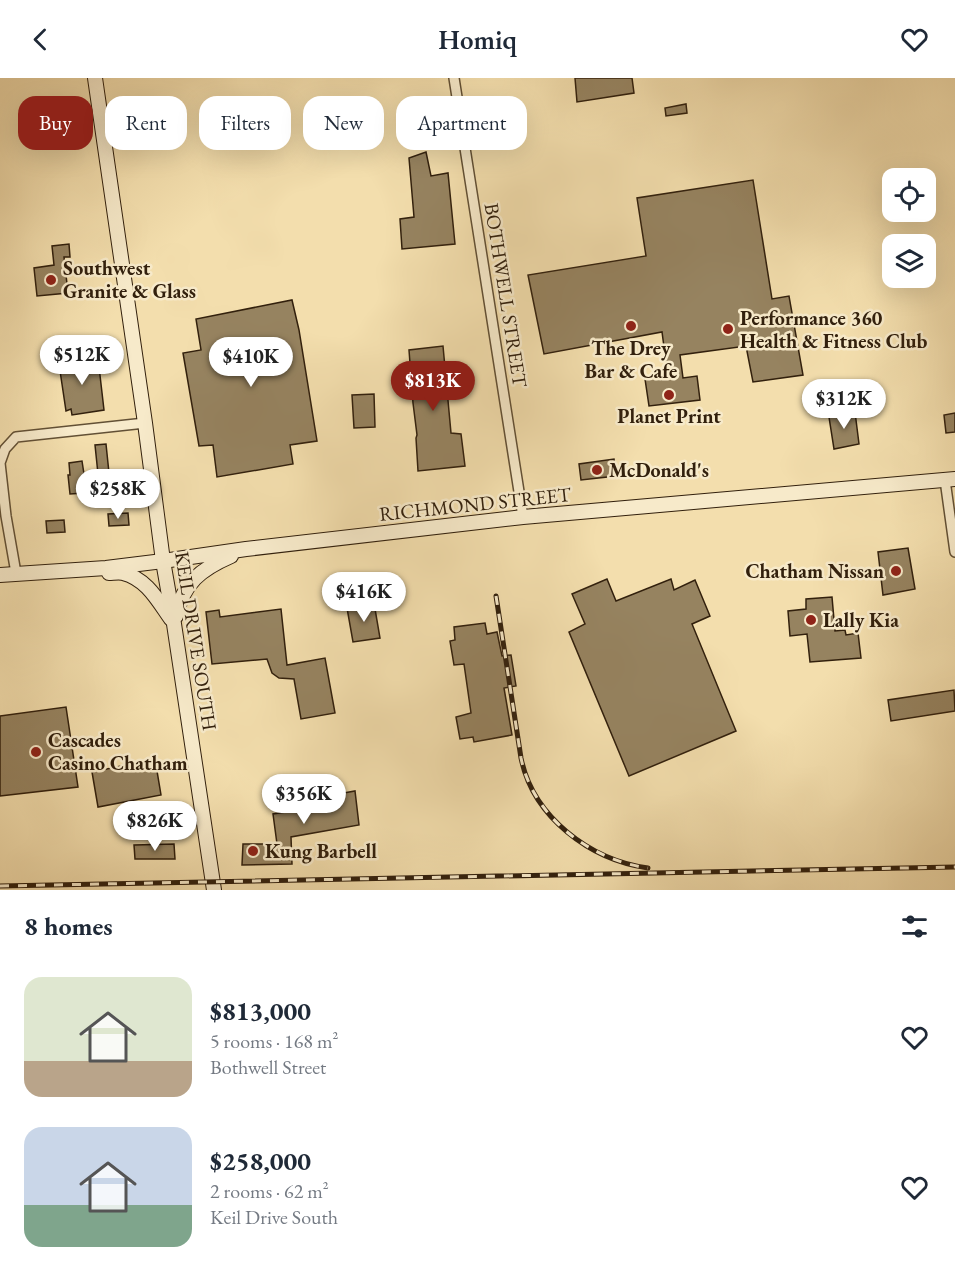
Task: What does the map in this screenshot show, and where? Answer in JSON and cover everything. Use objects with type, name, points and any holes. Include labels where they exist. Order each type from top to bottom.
[{"type":"main road","name":"KEIL DRIVE SOUTH","points":[[95,78],[163,561],[214,890]]},
{"type":"main road","name":"RICHMOND STREET","points":[[0,574],[83,570],[523,517],[950,480]]},
{"type":"main road","points":[[174,624],[179,599],[195,576],[221,560],[246,549]]},
{"type":"main road","points":[[83,570],[123,573],[144,583],[174,624]]},
{"type":"street","name":"BOTHWELL STREET","points":[[454,78],[523,517]]},
{"type":"street","points":[[16,573],[0,463],[5,449],[16,437],[145,423]]},
{"type":"street","points":[[950,480],[955,552]]},
{"type":"building","points":[[575,78],[632,78],[634,93],[577,102]]},
{"type":"building","points":[[686,104],[687,113],[666,116],[665,108]]},
{"type":"building","points":[[426,152],[431,176],[448,173],[455,244],[402,249],[400,219],[414,217],[409,158]]},
{"type":"building","points":[[753,180],[772,299],[789,296],[803,375],[753,382],[746,346],[680,355],[683,378],[697,376],[700,400],[649,406],[645,379],[668,377],[662,332],[544,354],[528,275],[646,256],[637,198]]},
{"type":"building","name":"Southwest Granite & Glass","points":[[69,244],[70,257],[64,257],[68,293],[37,296],[34,268],[54,265],[52,246]]},
{"type":"building","points":[[292,300],[317,441],[290,445],[293,464],[217,477],[213,445],[199,446],[183,353],[201,350],[196,319]]},
{"type":"building","points":[[443,346],[451,433],[461,434],[465,466],[418,471],[409,350]]},
{"type":"building","points":[[98,358],[104,410],[72,415],[71,409],[66,411],[59,364]]},
{"type":"building","points":[[374,394],[375,427],[354,428],[352,395]]},
{"type":"building","points":[[855,412],[859,444],[834,449],[829,417]]},
{"type":"building","points":[[955,413],[955,432],[946,433],[944,415]]},
{"type":"building","points":[[106,444],[109,473],[98,474],[95,445]]},
{"type":"building","name":"McDonald's","points":[[614,459],[616,476],[581,480],[579,464]]},
{"type":"building","points":[[82,461],[84,474],[97,473],[99,492],[70,494],[69,463]]},
{"type":"building","points":[[128,513],[129,525],[109,526],[108,514]]},
{"type":"building","points":[[64,520],[65,532],[47,533],[46,521]]},
{"type":"building","name":"Chatham Nissan","points":[[908,548],[915,589],[883,595],[878,552]]},
{"type":"building","points":[[607,579],[616,601],[671,579],[674,590],[695,580],[710,616],[692,624],[736,731],[629,776],[569,632],[585,624],[572,594]]},
{"type":"building","name":"Lally Kia","points":[[832,597],[835,631],[845,630],[846,635],[858,633],[861,658],[810,662],[807,634],[790,636],[788,611],[806,609],[806,599]]},
{"type":"building","points":[[374,603],[380,638],[353,642],[347,608]]},
{"type":"building","points":[[281,609],[287,665],[325,658],[335,713],[301,719],[294,679],[279,678],[272,673],[267,659],[212,664],[206,612],[219,610],[220,617]]},
{"type":"building","points":[[485,623],[487,634],[497,632],[502,656],[511,655],[516,686],[504,688],[512,735],[474,742],[473,737],[460,739],[456,717],[471,713],[464,664],[454,665],[450,641],[455,640],[454,627]]},
{"type":"building","points":[[954,690],[955,711],[891,721],[888,700]]},
{"type":"building","name":"Cascades Casino Chatham","points":[[66,707],[78,787],[0,796],[0,716]]},
{"type":"building","points":[[155,759],[161,795],[98,807],[92,772]]},
{"type":"building","points":[[325,788],[333,795],[355,791],[359,825],[291,837],[292,864],[242,865],[243,844],[277,844],[273,814],[299,810],[296,793]]},
{"type":"building","points":[[153,812],[169,812],[170,828],[153,828]]},
{"type":"building","points":[[174,844],[175,859],[135,859],[134,845]]},
{"type":"railway","points":[[496,596],[521,758],[538,799],[551,817],[585,845],[605,856],[648,868]]},
{"type":"railway","points":[[0,886],[955,867]]},
{"type":"place","name":"Southwest Granite & Glass","points":[[51,280]]},
{"type":"place","name":"The Drey Bar & Cafe","points":[[631,326]]},
{"type":"place","name":"Performance 360 Health & Fitness Club","points":[[728,329]]},
{"type":"place","name":"Planet Print","points":[[669,395]]},
{"type":"place","name":"McDonald's","points":[[597,470]]},
{"type":"place","name":"Chatham Nissan","points":[[896,571]]},
{"type":"place","name":"Lally Kia","points":[[811,620]]},
{"type":"place","name":"Cascades Casino Chatham","points":[[36,752]]},
{"type":"place","name":"Kung Barbell","points":[[253,851]]}]
